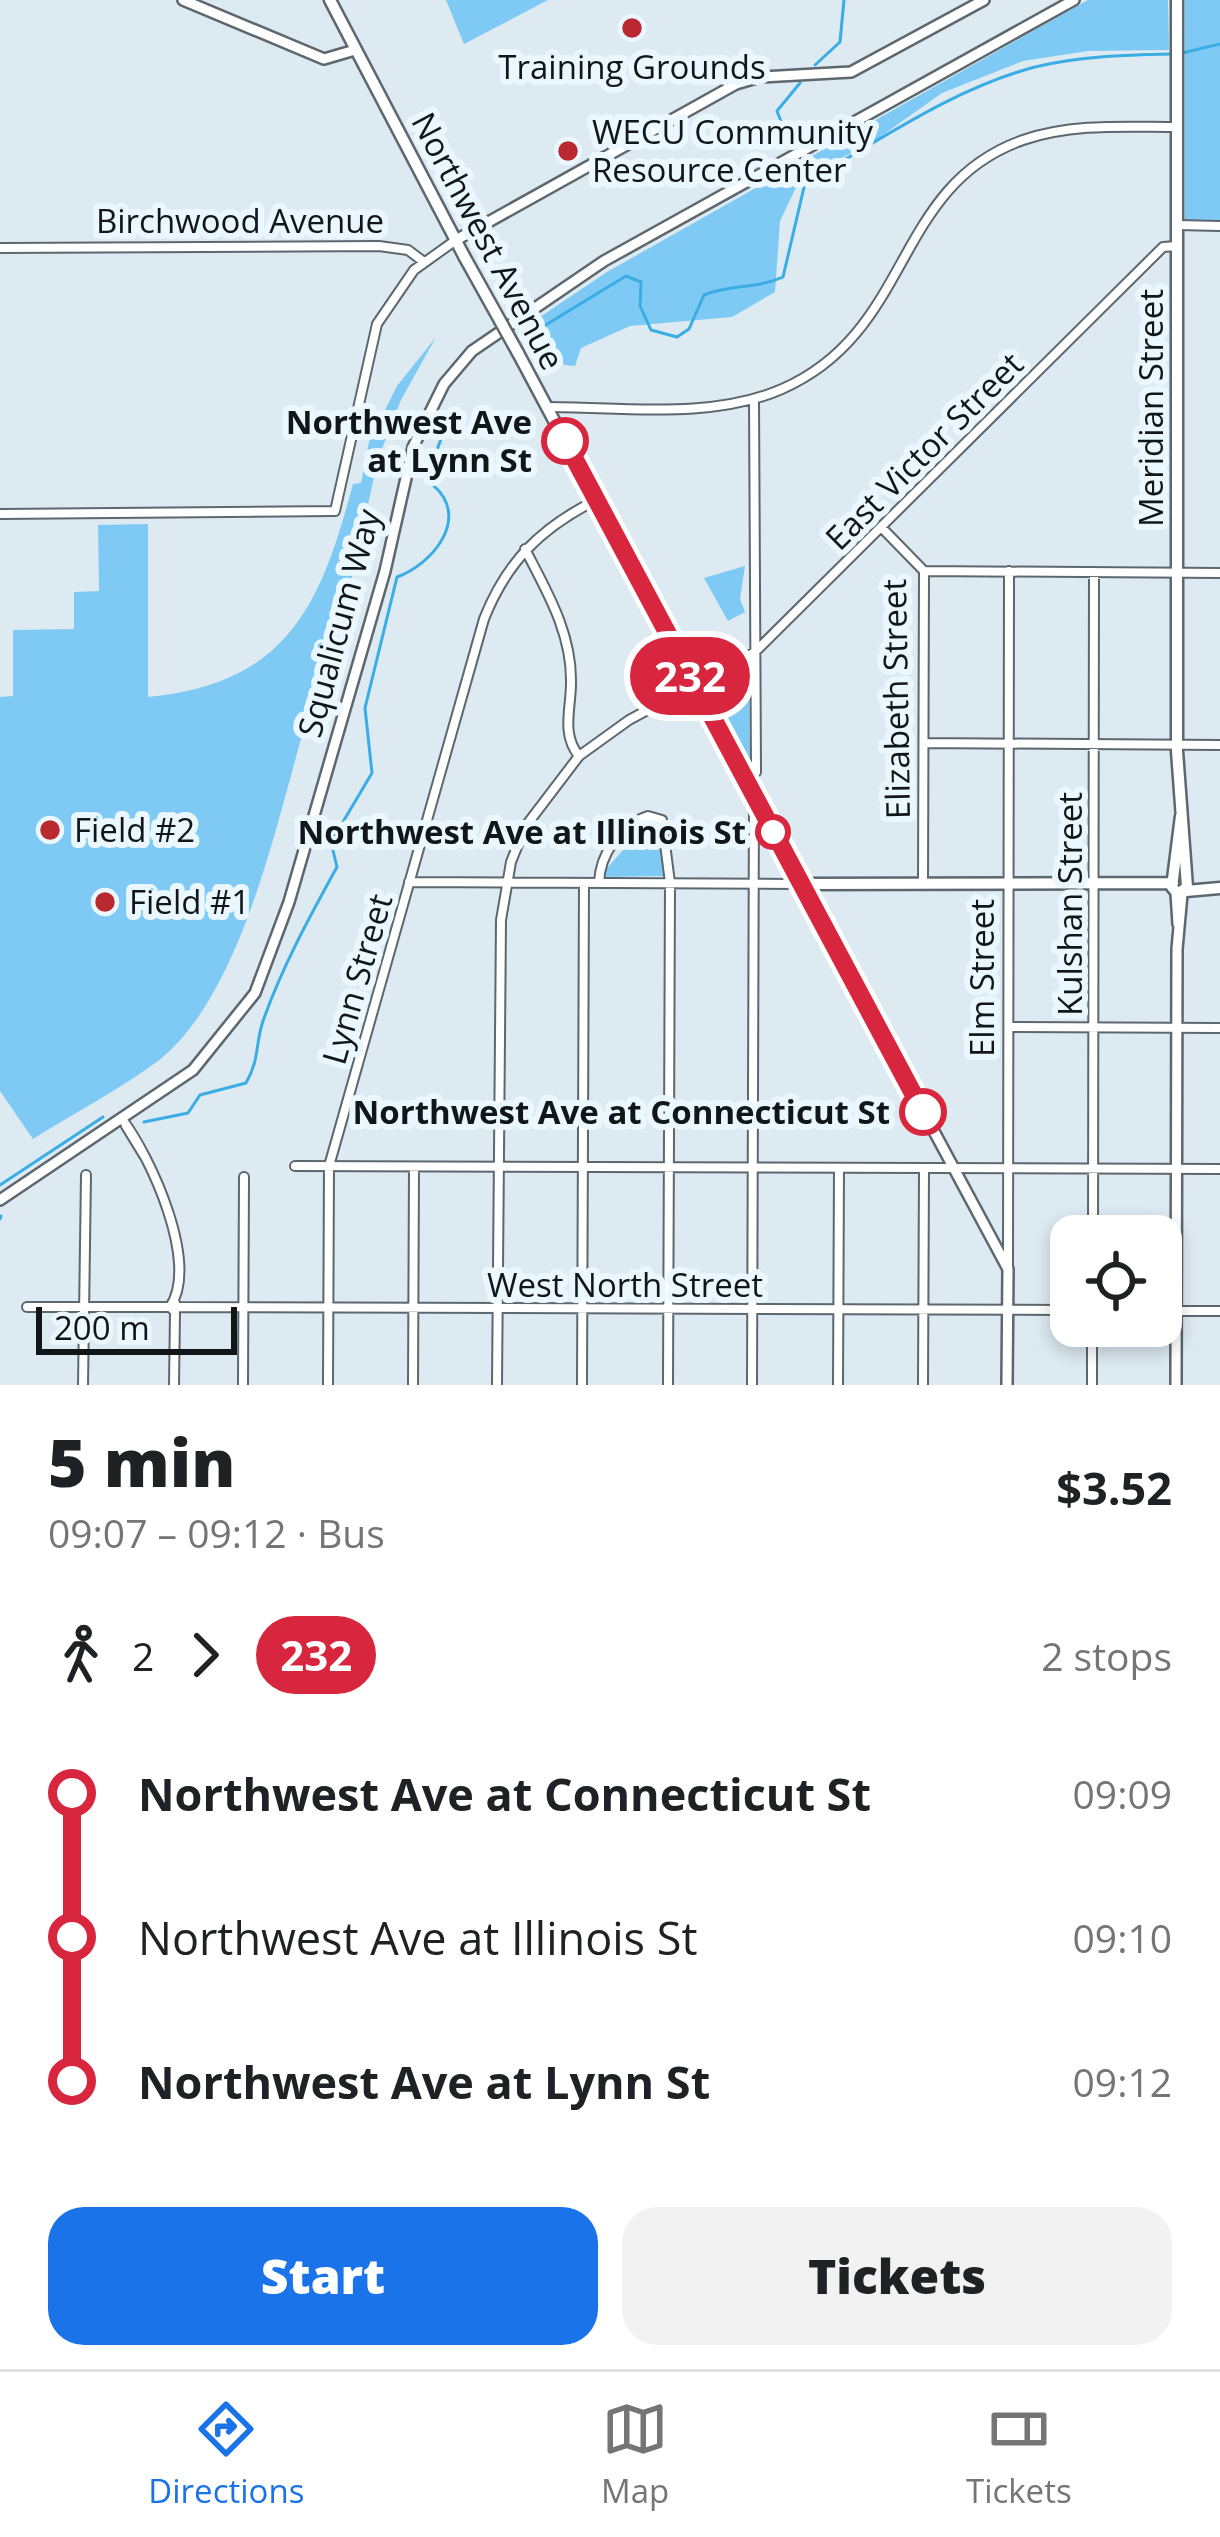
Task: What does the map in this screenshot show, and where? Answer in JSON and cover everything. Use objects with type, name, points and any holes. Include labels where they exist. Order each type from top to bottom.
[{"type":"main road","name":"Northwest Avenue","points":[[330,0],[801,884]]},
{"type":"main road","name":"Meridian Street","points":[[1177,0],[1179,887]]},
{"type":"main road","points":[[801,884],[1220,885]]},
{"type":"street","points":[[183,0],[309,55],[330,59],[355,50]]},
{"type":"street","name":"Birchwood Avenue","points":[[0,248],[379,246],[408,250],[424,262],[455,240],[736,84],[760,77],[851,72],[984,0]]},
{"type":"street","name":"Squalicum Way","points":[[0,1200],[124,1123],[193,1070],[255,993],[289,902],[385,571],[413,447],[444,384],[488,338],[604,261],[1074,0]]},
{"type":"street","points":[[546,407],[686,407],[754,399],[808,375],[859,333],[887,295],[932,207],[989,157],[1060,131],[1178,127]]},
{"type":"street","points":[[1178,225],[1220,226]]},
{"type":"street","name":"East Victor Street","points":[[497,1385],[500,932],[506,883],[541,800],[579,756],[610,731],[755,652],[1163,247],[1178,246]]},
{"type":"street","points":[[0,514],[335,511],[376,324],[405,279],[424,262]]},
{"type":"street","points":[[754,399],[756,772]]},
{"type":"street","name":"Lynn Street","points":[[328,1385],[329,1166],[484,619],[525,549],[552,524],[596,500]]},
{"type":"street","name":"Elizabeth Street","points":[[881,527],[924,571],[923,885]]},
{"type":"street","points":[[525,549],[564,632],[571,677],[568,735],[579,756]]},
{"type":"street","points":[[924,571],[1220,573]]},
{"type":"street","name":"Elm Street","points":[[1007,1385],[1009,572]]},
{"type":"street","name":"Kulshan Street","points":[[1093,1215],[1094,572]]},
{"type":"street","points":[[924,743],[1220,745]]},
{"type":"street","points":[[752,1385],[754,796]]},
{"type":"street","points":[[598,883],[603,859],[636,820],[653,815],[666,826],[670,884],[668,1385]]},
{"type":"street","points":[[409,882],[801,884]]},
{"type":"street","points":[[582,1385],[584,883]]},
{"type":"street","name":"Northwest Avenue","points":[[801,884],[1008,1269]]},
{"type":"street","name":"Meridian Street","points":[[1177,1215],[1179,887]]},
{"type":"street","points":[[1009,1027],[1220,1028]]},
{"type":"street","points":[[124,1123],[170,1210],[174,1385]]},
{"type":"street","points":[[295,1166],[1220,1169]]},
{"type":"street","points":[[413,1385],[414,1166]]},
{"type":"street","points":[[838,1385],[839,1168]]},
{"type":"street","points":[[923,1385],[924,1168]]},
{"type":"street","points":[[83,1385],[86,1175]]},
{"type":"street","points":[[243,1385],[244,1178]]},
{"type":"street","name":"West North Street","points":[[27,1307],[1050,1310]]},
{"type":"street","points":[[1182,1311],[1220,1311]]},
{"type":"street","points":[[1092,1347],[1092,1385]]},
{"type":"street","name":"Meridian Street","points":[[1176,1385],[1177,1347]]},
{"type":"shaded area","points":[[446,0],[548,0],[464,44]]},
{"type":"shaded area","points":[[1088,0],[1168,0],[1169,50],[1088,51],[1023,61],[942,93],[873,142],[800,179],[780,221],[775,292],[732,317],[630,326],[581,348],[575,366],[564,365],[558,350],[537,345],[528,350],[519,331],[607,272]]},
{"type":"shaded area","points":[[1185,0],[1220,0],[1220,222],[1185,220]]},
{"type":"shaded area","points":[[436,337],[401,400],[378,459],[321,718],[307,718],[269,853],[235,950],[188,1031],[158,1061],[33,1139],[0,1091],[0,697],[13,696],[13,630],[74,629],[74,592],[99,591],[98,525],[148,524],[148,697],[196,689],[235,675],[266,656],[311,601],[353,484],[361,483],[373,422],[379,422],[397,386]]},
{"type":"shaded area","points":[[745,566],[740,599],[745,612],[728,621],[704,578]]},
{"type":"shaded area","points":[[749,666],[750,770],[706,688]]},
{"type":"shaded area","points":[[649,821],[660,834],[663,876],[599,877]]},
{"type":"waterway","points":[[815,65],[840,42],[844,0]]},
{"type":"waterway","points":[[1182,53],[1220,44]]},
{"type":"waterway","points":[[539,329],[626,276],[641,282],[640,306],[651,330],[677,337],[689,329],[704,295],[783,277],[805,183],[888,134],[975,88],[1035,67],[1086,58],[1172,54]]},
{"type":"waterway","points":[[790,145],[777,111],[800,83]]},
{"type":"waterway","points":[[799,168],[804,181]]},
{"type":"waterway","points":[[144,1122],[188,1113],[200,1095],[246,1083],[250,1074],[279,981],[337,867],[331,842],[372,773],[365,708],[397,577],[433,552],[448,526],[449,512],[434,486],[432,463],[452,410]]},
{"type":"waterway","points":[[0,1185],[103,1117]]},
{"type":"bus line","name":"232","points":[[565,441],[923,1112]]},
{"type":"place","name":"Training Grounds","points":[[632,28]]},
{"type":"place","name":"WECU Community Resource Center","points":[[568,151]]},
{"type":"place","name":"Northwest Ave at Lynn St","points":[[565,441]]},
{"type":"place","name":"Field #2","points":[[50,830]]},
{"type":"place","name":"Northwest Ave at Illinois St","points":[[773,832]]},
{"type":"place","name":"Field #1","points":[[105,902]]},
{"type":"place","name":"Northwest Ave at Connecticut St","points":[[923,1112]]}]
